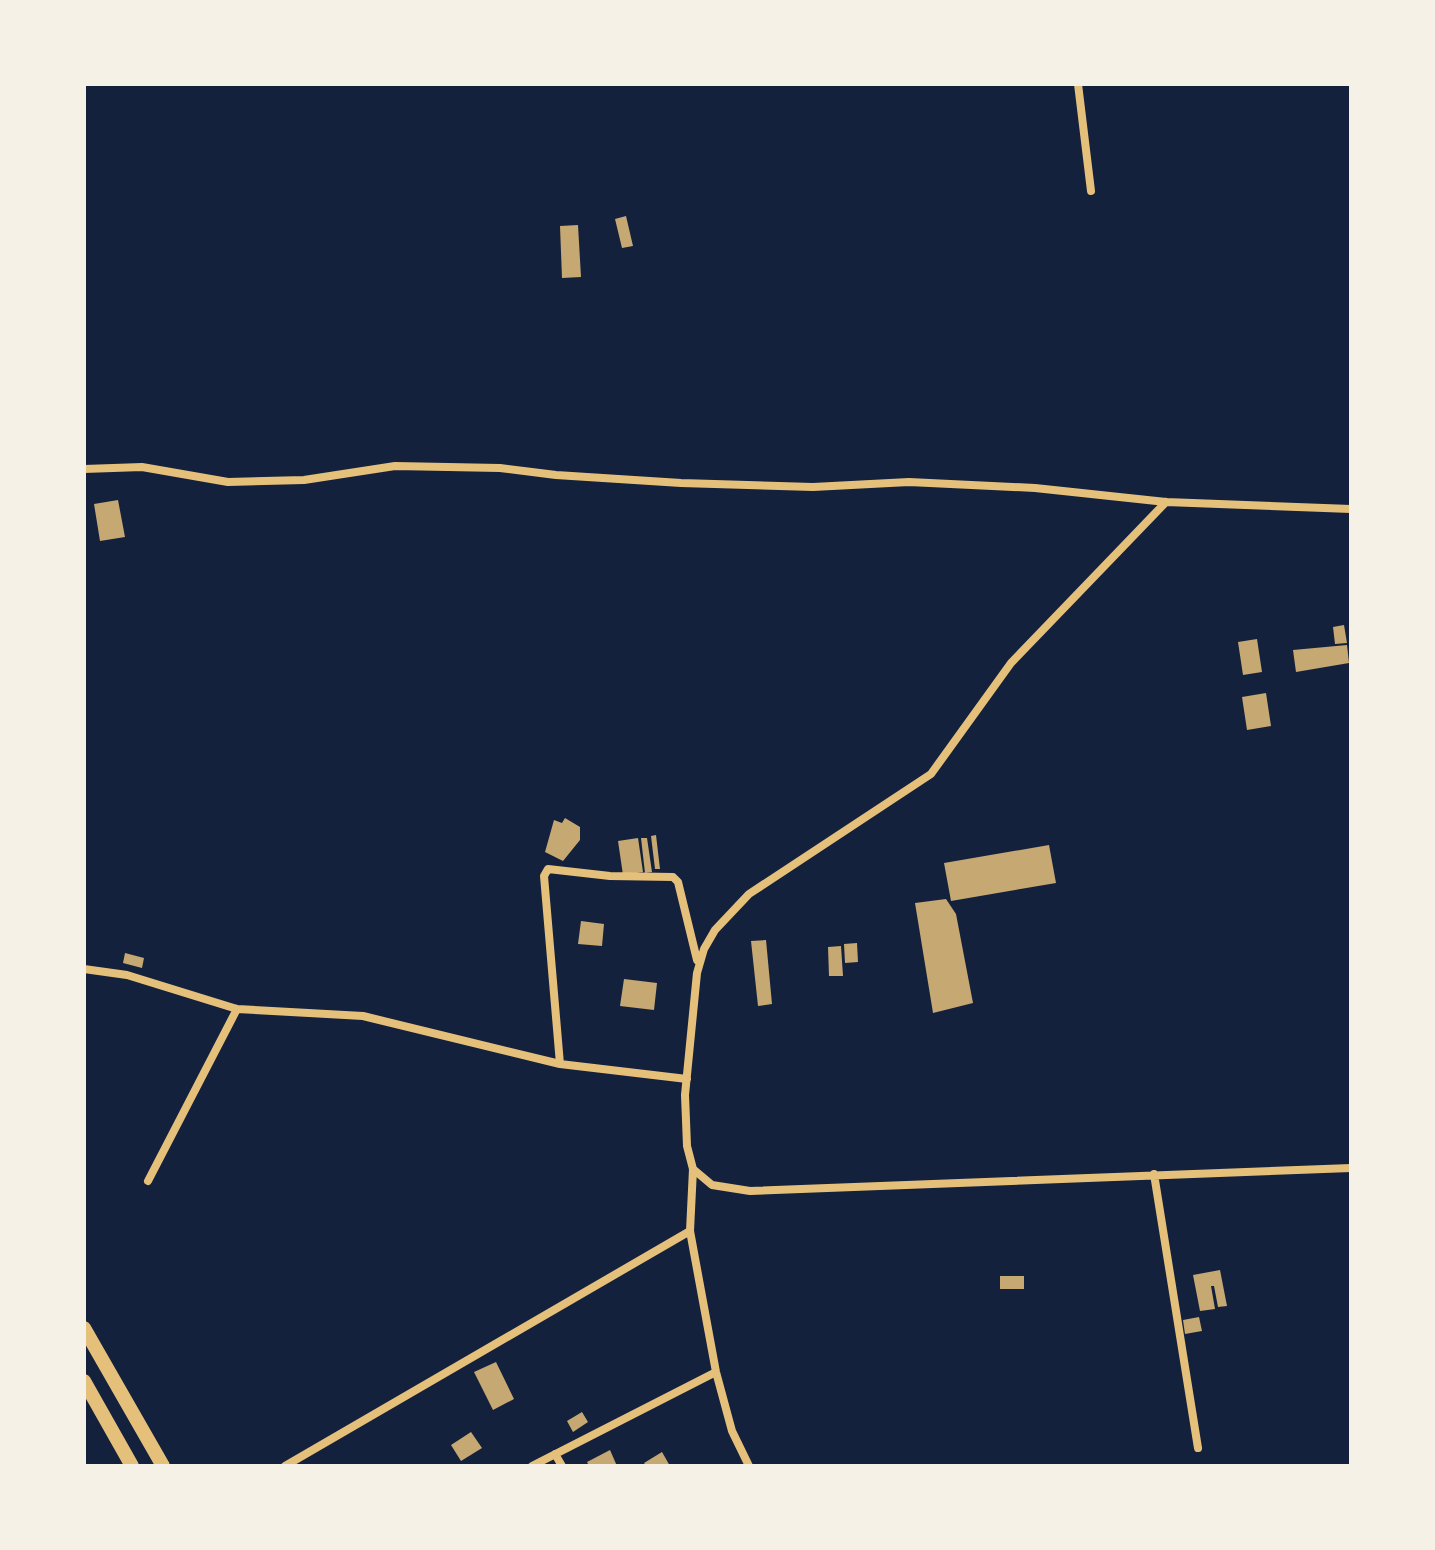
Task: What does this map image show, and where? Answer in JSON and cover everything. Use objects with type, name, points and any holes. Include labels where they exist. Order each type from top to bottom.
[{"type":"main road","points":[[84,1328],[163,1466]]},
{"type":"main road","points":[[84,1381],[132,1466]]},
{"type":"street","points":[[1078,84],[1091,191]]},
{"type":"street","points":[[84,469],[142,467],[228,482],[304,480],[395,466],[500,468],[681,483],[813,487],[909,482],[1035,488],[1166,502],[1351,509]]},
{"type":"street","points":[[697,973],[704,949],[715,930],[749,894],[931,774],[1011,663],[1166,502]]},
{"type":"street","points":[[560,1064],[544,876],[548,869],[610,876],[673,877],[697,952],[687,1079],[687,1146],[693,1169],[690,1231],[716,1372],[732,1431],[749,1466]]},
{"type":"street","points":[[84,969],[127,975],[237,1009],[363,1016],[560,1064],[687,1079]]},
{"type":"street","points":[[148,1181],[237,1009]]},
{"type":"street","points":[[693,1169],[712,1185],[750,1191],[1351,1168]]},
{"type":"street","points":[[1154,1174],[1198,1448]]},
{"type":"street","points":[[285,1466],[690,1231]]},
{"type":"street","points":[[532,1466],[716,1372]]},
{"type":"street","points":[[555,1454],[562,1466]]},
{"type":"building","points":[[626,216],[633,246],[622,248],[615,219]]},
{"type":"building","points":[[578,225],[581,277],[562,278],[560,226]]},
{"type":"building","points":[[118,500],[125,537],[100,541],[94,504]]},
{"type":"building","points":[[1344,625],[1347,643],[1335,644],[1333,627]]},
{"type":"building","points":[[1257,639],[1262,672],[1243,675],[1238,642]]},
{"type":"building","points":[[1347,645],[1349,663],[1296,672],[1293,650]]},
{"type":"building","points":[[1266,693],[1271,726],[1247,730],[1242,697]]},
{"type":"building","points":[[565,818],[580,827],[580,840],[563,861],[545,852],[554,820],[562,823]]},
{"type":"building","points":[[656,835],[660,869],[655,869],[651,836]]},
{"type":"building","points":[[638,838],[643,872],[623,875],[618,841]]},
{"type":"building","points":[[641,838],[647,838],[652,872],[645,873]]},
{"type":"building","points":[[1049,845],[1056,883],[951,901],[944,863]]},
{"type":"building","points":[[946,899],[956,914],[973,1003],[933,1013],[915,903]]},
{"type":"building","points":[[581,921],[604,924],[602,946],[578,944]]},
{"type":"building","points":[[766,940],[772,1004],[758,1006],[751,941]]},
{"type":"building","points":[[857,943],[858,962],[845,963],[844,944]]},
{"type":"building","points":[[841,946],[843,976],[829,976],[828,947]]},
{"type":"building","points":[[125,953],[144,958],[142,968],[123,963]]},
{"type":"building","points":[[624,979],[657,983],[654,1010],[620,1006]]},
{"type":"building","points":[[1220,1270],[1227,1306],[1218,1307],[1214,1286],[1211,1286],[1215,1309],[1200,1311],[1193,1275]]},
{"type":"building","points":[[1000,1276],[1024,1276],[1024,1289],[1000,1289]]},
{"type":"building","points":[[1199,1317],[1202,1331],[1185,1334],[1183,1320]]},
{"type":"building","points":[[496,1362],[514,1399],[493,1410],[474,1372]]},
{"type":"building","points":[[582,1412],[588,1422],[573,1432],[567,1421]]},
{"type":"building","points":[[471,1432],[482,1448],[461,1461],[451,1445]]},
{"type":"building","points":[[610,1450],[617,1466],[589,1466],[587,1462]]},
{"type":"building","points":[[662,1452],[670,1466],[646,1466],[644,1463]]}]
